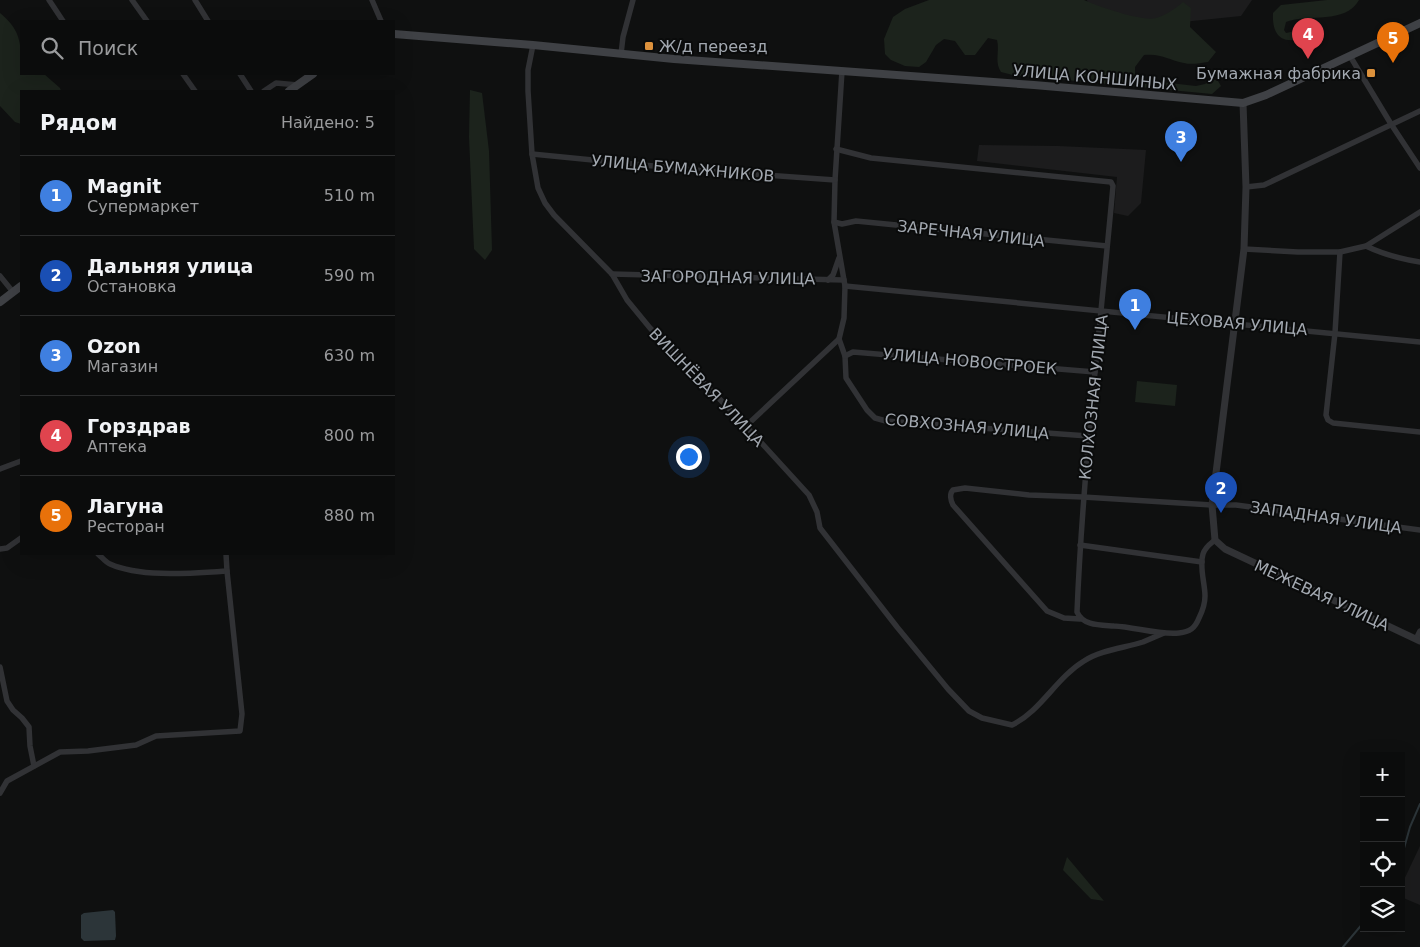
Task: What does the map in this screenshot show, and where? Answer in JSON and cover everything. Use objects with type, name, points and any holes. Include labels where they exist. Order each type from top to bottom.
[{"type":"main road","name":"УЛИЦА КОНШИНЫХ","points":[[395,34],[533,44],[621,54],[1034,85],[1243,103],[1266,95],[1420,23]]},
{"type":"main road","points":[[289,90],[312,75]]},
{"type":"main road","points":[[0,302],[20,287]]},
{"type":"street","points":[[49,0],[62,20]]},
{"type":"street","points":[[132,0],[146,20]]},
{"type":"street","points":[[195,0],[207,20]]},
{"type":"street","points":[[372,0],[381,20]]},
{"type":"street","points":[[621,54],[624,32],[633,0]]},
{"type":"street","name":"ВИШНЁВАЯ УЛИЦА","points":[[533,44],[528,70],[532,154],[538,188],[546,203],[554,215],[612,274],[627,300],[650,328],[746,426],[809,495],[817,512],[820,528],[948,689],[969,711],[982,718],[1012,725],[1023,720],[1070,671],[1085,660],[1143,642],[1164,633]]},
{"type":"street","points":[[1350,56],[1420,168]]},
{"type":"street","points":[[746,426],[839,339],[844,318],[844,283],[834,222],[836,149],[842,71]]},
{"type":"street","points":[[184,75],[194,90]]},
{"type":"street","points":[[241,75],[250,90]]},
{"type":"street","points":[[266,90],[276,83],[298,84]]},
{"type":"street","points":[[1083,497],[1028,495],[965,488],[956,488],[951,492],[953,506],[1046,611],[1064,618],[1080,618],[1088,623],[1104,626],[1133,627],[1164,633],[1188,631],[1196,626],[1205,598],[1203,554],[1206,547],[1215,540],[1212,506],[1244,250],[1246,187],[1243,103]]},
{"type":"street","points":[[1246,187],[1264,185],[1420,111]]},
{"type":"street","name":"КОЛХОЗНАЯ УЛИЦА","points":[[836,149],[871,158],[1111,182],[1102,310],[1083,497],[1077,612],[1080,618]]},
{"type":"street","name":"УЛИЦА БУМАЖНИКОВ","points":[[532,154],[684,169],[835,180]]},
{"type":"street","points":[[1244,250],[1340,252],[1366,246],[1420,212]]},
{"type":"street","name":"ЗАРЕЧНАЯ УЛИЦА","points":[[834,222],[842,224],[856,221],[1107,246]]},
{"type":"street","points":[[1366,246],[1401,259],[1420,262]]},
{"type":"street","points":[[1340,252],[1335,333],[1326,415],[1328,420],[1333,423],[1420,432]]},
{"type":"street","points":[[828,280],[833,275],[840,256]]},
{"type":"street","name":"ЗАГОРОДНАЯ УЛИЦА","points":[[612,274],[828,280],[844,283]]},
{"type":"street","points":[[0,276],[14,292]]},
{"type":"street","name":"ЦЕХОВАЯ УЛИЦА","points":[[844,283],[1420,342]]},
{"type":"street","name":"СОВХОЗНАЯ УЛИЦА","points":[[839,339],[845,356],[846,378],[867,410],[875,418],[886,421],[1088,436]]},
{"type":"street","name":"УЛИЦА НОВОСТРОЕК","points":[[845,356],[853,352],[1095,372]]},
{"type":"street","points":[[0,469],[20,461]]},
{"type":"street","name":"ЗАПАДНАЯ УЛИЦА","points":[[1083,497],[1212,506],[1236,505],[1420,530]]},
{"type":"street","points":[[0,549],[7,548],[20,539]]},
{"type":"street","name":"МЕЖЕВАЯ УЛИЦА","points":[[1215,540],[1225,549],[1418,640]]},
{"type":"street","points":[[1080,545],[1202,562]]},
{"type":"street","points":[[99,555],[108,564],[140,572],[227,571]]},
{"type":"street","points":[[0,793],[7,781],[60,752],[88,751],[136,745],[156,736],[240,731],[242,714],[226,555]]},
{"type":"street","points":[[1418,640],[1420,631]]},
{"type":"street","points":[[0,667],[7,701],[29,727],[34,766]]},
{"type":"shaded area","points":[[929,0],[1084,0],[1120,13],[1150,19],[1167,13],[1183,2],[1191,8],[1190,27],[1216,52],[1208,62],[1193,64],[1160,56],[1144,55],[1135,67],[1135,74],[1143,80],[1196,86],[1205,84],[1212,79],[1218,81],[1221,86],[1212,94],[1013,75],[1001,72],[997,60],[997,40],[988,38],[975,55],[965,55],[955,41],[944,39],[936,45],[926,62],[919,67],[905,66],[891,60],[885,54],[884,39],[893,17],[905,9]]},
{"type":"shaded area","points":[[1087,0],[1252,0],[1241,16],[1095,31]]},
{"type":"shaded area","points":[[1327,0],[1359,0],[1353,8],[1336,16],[1295,19],[1286,22],[1284,30],[1286,33],[1300,30],[1302,34],[1299,39],[1286,40],[1278,35],[1274,26],[1273,13],[1281,5]]},
{"type":"shaded area","points":[[0,13],[8,20],[17,33],[20,47],[20,75],[45,75],[61,90],[20,90],[20,124],[15,122],[0,106]]},
{"type":"shaded area","points":[[470,90],[482,93],[489,151],[492,250],[485,260],[474,249],[469,137]]},
{"type":"shaded area","points":[[979,145],[1146,150],[1141,203],[1128,216],[1114,213],[1117,177],[977,161]]},
{"type":"shaded area","points":[[1137,381],[1177,385],[1175,406],[1135,402]]},
{"type":"shaded area","points":[[1420,846],[1420,905],[1405,899],[1405,878]]},
{"type":"shaded area","points":[[1067,857],[1104,901],[1091,899],[1063,870]]},
{"type":"shaded area","points":[[113,910],[115,912],[115,940],[84,941],[81,938],[81,915],[84,913]]},
{"type":"waterway","points":[[1405,845],[1420,804]]},
{"type":"waterway","points":[[1343,947],[1360,927]]},
{"type":"place","name":"Ж/д переезд","points":[[649,46]]},
{"type":"place","name":"Горздрав","points":[[1308,59]]},
{"type":"place","name":"Лагуна","points":[[1393,63]]},
{"type":"place","name":"Бумажная фабрика","points":[[1371,73]]},
{"type":"place","name":"Ozon","points":[[1181,162]]},
{"type":"place","name":"Magnit","points":[[1135,330]]},
{"type":"place","name":"Дальняя улица","points":[[1221,513]]}]
